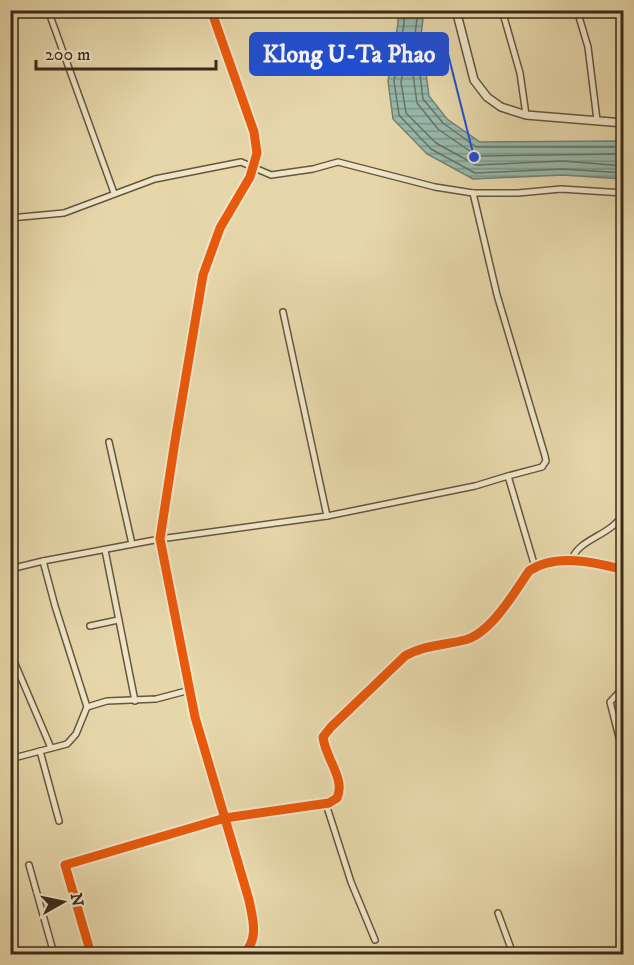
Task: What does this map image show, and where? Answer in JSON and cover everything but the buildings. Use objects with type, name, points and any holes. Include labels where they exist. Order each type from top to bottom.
[{"type":"street","points":[[48,10],[114,193]]},
{"type":"street","points":[[212,10],[254,132],[257,153],[250,177],[220,228],[203,275],[160,538],[195,717],[249,900],[255,931],[248,950],[244,954]]},
{"type":"street","points":[[456,10],[474,80],[487,97],[501,107],[526,115],[624,123]]},
{"type":"street","points":[[502,10],[520,72],[526,115]]},
{"type":"street","points":[[577,10],[588,46],[597,120]]},
{"type":"street","points":[[10,218],[64,213],[155,179],[242,162],[271,175],[314,169],[338,162],[435,187],[473,193],[518,193],[561,189],[624,193]]},
{"type":"street","points":[[10,569],[160,538],[327,516],[476,486],[542,467],[546,461],[498,295],[473,193]]},
{"type":"street","points":[[283,312],[327,516]]},
{"type":"street","points":[[109,442],[132,544]]},
{"type":"street","points":[[508,476],[535,567]]},
{"type":"street","points":[[572,560],[575,551],[620,522],[624,511]]},
{"type":"street","points":[[105,550],[135,701]]},
{"type":"street","points":[[91,954],[66,865],[225,818],[326,804],[338,798],[340,793],[338,777],[324,749],[323,737],[405,656],[416,650],[468,639],[484,630],[535,567],[572,560],[624,570]]},
{"type":"street","points":[[10,759],[67,744],[76,734],[87,707],[43,561]]},
{"type":"street","points":[[90,626],[118,620]]},
{"type":"street","points":[[624,636],[624,687],[610,702],[624,758]]},
{"type":"street","points":[[10,652],[51,747]]},
{"type":"street","points":[[87,707],[107,701],[156,699],[190,690]]},
{"type":"street","points":[[40,751],[59,821]]},
{"type":"street","points":[[326,804],[351,882],[375,940]]},
{"type":"street","points":[[28,865],[54,954]]},
{"type":"street","points":[[498,913],[513,954]]},
{"type":"water","points":[[398,11],[424,11],[421,35],[429,96],[447,119],[480,142],[623,141],[623,179],[563,175],[473,179],[427,154],[393,119],[388,81],[398,24]]},
{"type":"cycle path","points":[[211,10],[254,132],[257,153],[250,177],[220,228],[203,275],[160,539],[195,717],[249,900],[254,928],[252,942],[244,954]]},
{"type":"cycle path","points":[[91,954],[65,865],[225,818],[329,803],[337,798],[339,783],[323,737],[405,656],[475,636],[493,621],[529,571],[539,565],[575,561],[624,570]]},
{"type":"place","name":"Klong U-Ta Phao","points":[[474,157]]}]
